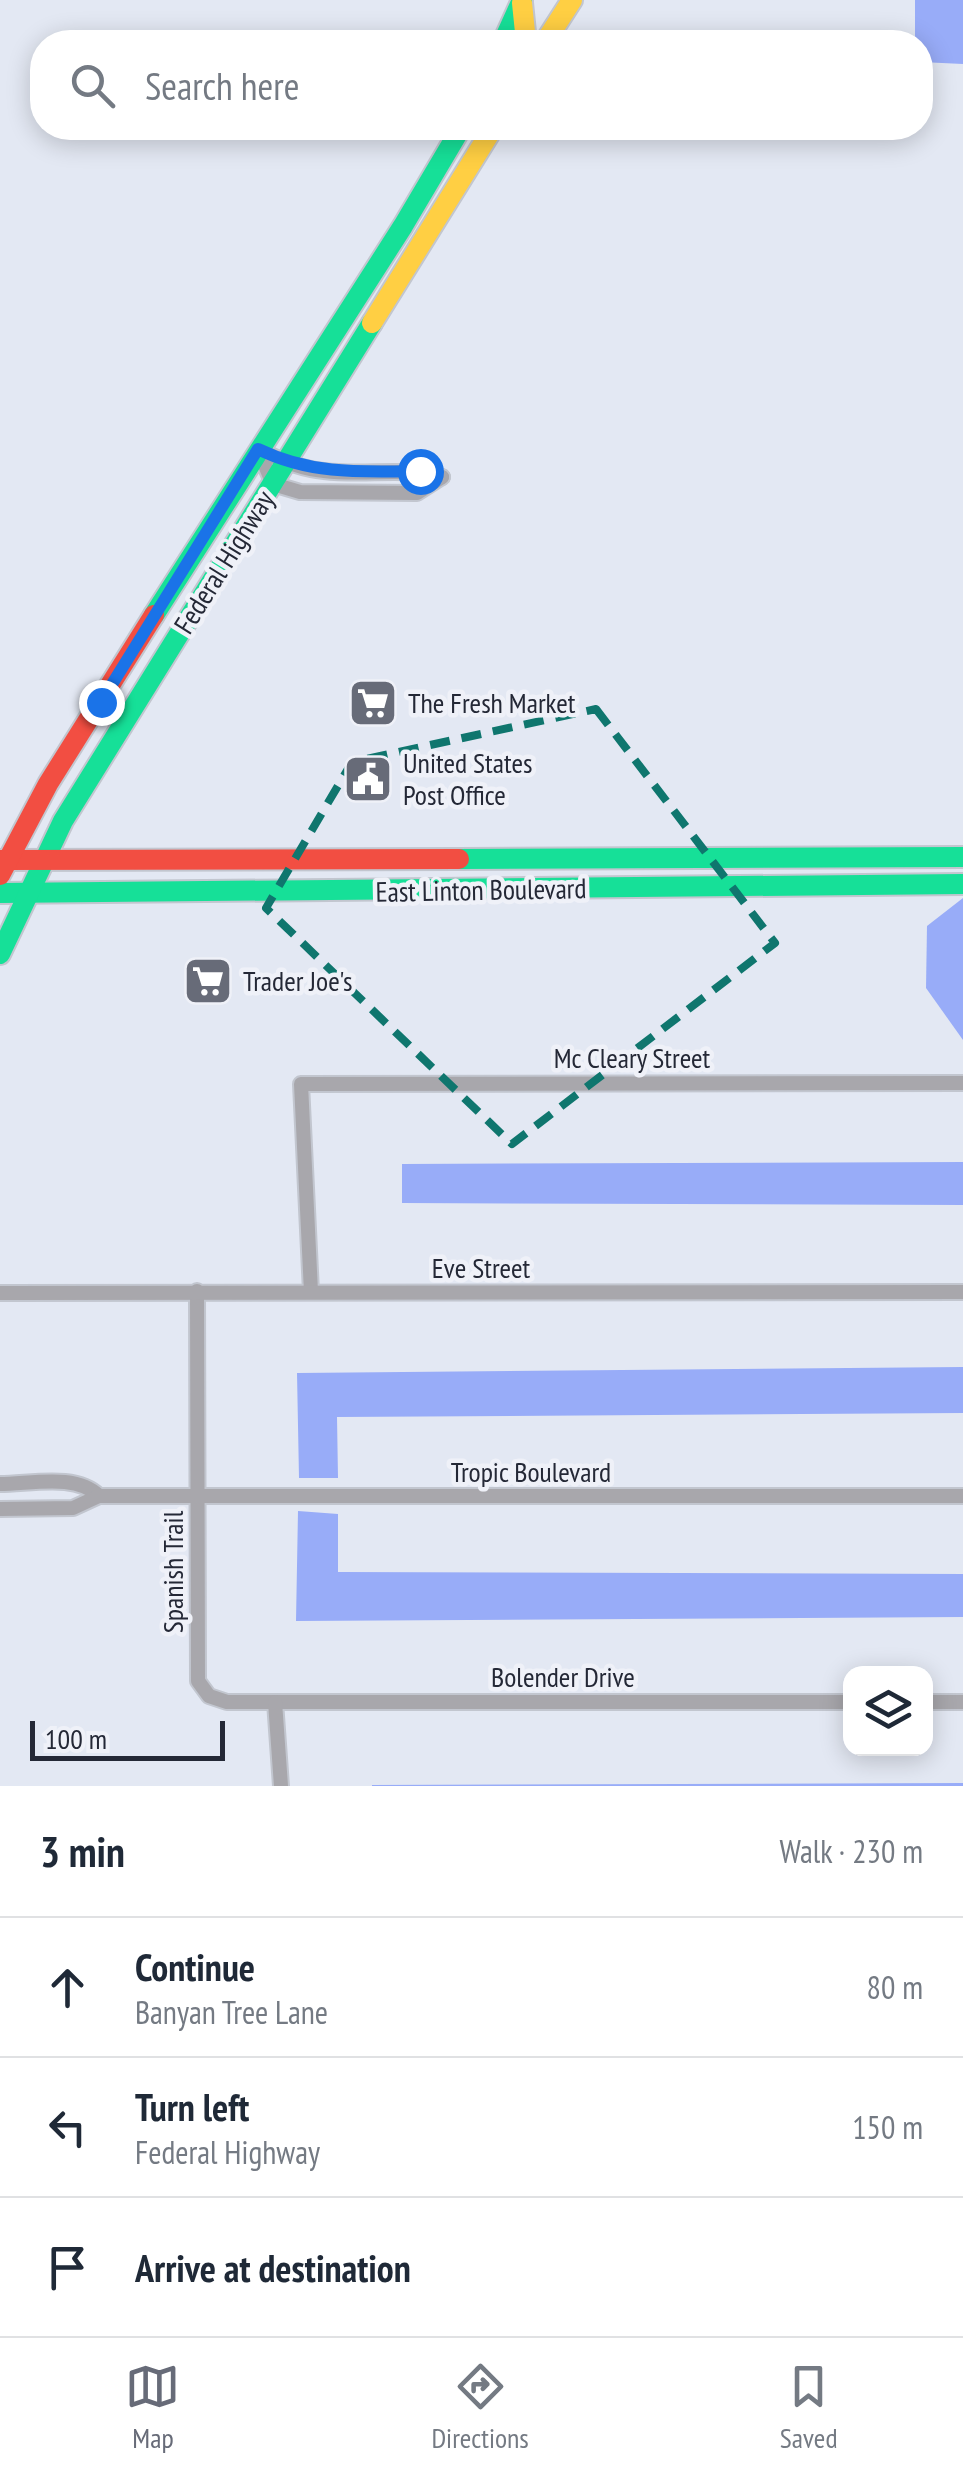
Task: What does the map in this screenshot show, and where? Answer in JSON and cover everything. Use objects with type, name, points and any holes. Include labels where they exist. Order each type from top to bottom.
[{"type":"main road","points":[[522,0],[537,30]]},
{"type":"main road","points":[[508,30],[522,0]]},
{"type":"main road","points":[[551,30],[572,0]]},
{"type":"main road","name":"Federal Highway","points":[[2,865],[48,784],[258,449],[457,140]]},
{"type":"main road","points":[[462,140],[461,151],[468,167]]},
{"type":"main road","name":"Federal Highway","points":[[0,954],[72,805],[485,140]]},
{"type":"main road","name":"East Linton Boulevard","points":[[2,865],[44,860],[963,857]]},
{"type":"main road","points":[[485,859],[486,890]]},
{"type":"main road","name":"East Linton Boulevard","points":[[0,893],[963,884]]},
{"type":"street","points":[[258,449],[286,463],[324,471],[420,471],[442,476],[418,493],[300,492],[273,484],[258,449]]},
{"type":"street","name":"Mc Cleary Street","points":[[312,1292],[301,1084],[963,1083]]},
{"type":"street","name":"Eve Street","points":[[0,1292],[963,1292]]},
{"type":"street","name":"Spanish Trail","points":[[197,1292],[198,1681],[202,1690],[218,1701],[275,1702]]},
{"type":"street","name":"Tropic Boulevard","points":[[0,1484],[77,1483],[99,1496]]},
{"type":"street","name":"Tropic Boulevard","points":[[0,1508],[73,1508],[99,1496],[963,1496]]},
{"type":"street","points":[[275,1702],[280,1786]]},
{"type":"street","name":"Bolender Drive","points":[[275,1702],[843,1702]]},
{"type":"street","points":[[933,1702],[963,1702]]},
{"type":"highlighted area","points":[[596,709],[775,943],[512,1144],[266,908],[352,762]]},
{"type":"water","points":[[915,0],[963,0],[963,64],[933,63],[933,30],[915,30]]},
{"type":"water","points":[[963,898],[963,1040],[926,988],[927,926]]},
{"type":"water","points":[[963,1162],[963,1205],[402,1203],[402,1164]]},
{"type":"water","points":[[963,1367],[963,1413],[337,1417],[338,1478],[299,1478],[297,1373]]},
{"type":"water","points":[[298,1511],[338,1514],[338,1572],[963,1574],[963,1617],[296,1621]]},
{"type":"water","points":[[372,1785],[963,1786],[372,1786]]},
{"type":"traffic: fast","points":[[508,30],[522,0]]},
{"type":"traffic: fast","points":[[154,615],[454,140]]},
{"type":"traffic: fast","points":[[0,954],[63,821],[372,323]]},
{"type":"traffic: fast","points":[[459,859],[963,857]]},
{"type":"traffic: fast","points":[[0,893],[963,884]]},
{"type":"traffic: slow","points":[[553,30],[572,0]]},
{"type":"traffic: slow","points":[[522,3],[525,30]]},
{"type":"traffic: slow","points":[[372,323],[486,140]]},
{"type":"traffic: jam","points":[[0,875],[48,784],[154,615]]},
{"type":"traffic: jam","points":[[0,860],[459,859]]},
{"type":"place","name":"The Fresh Market","points":[[373,703]]},
{"type":"place","name":"United States Post Office","points":[[368,779]]},
{"type":"place","name":"Trader Joe's","points":[[208,981]]},
{"type":"route","points":[[101,702],[258,449],[286,463],[324,471],[420,471]]}]
